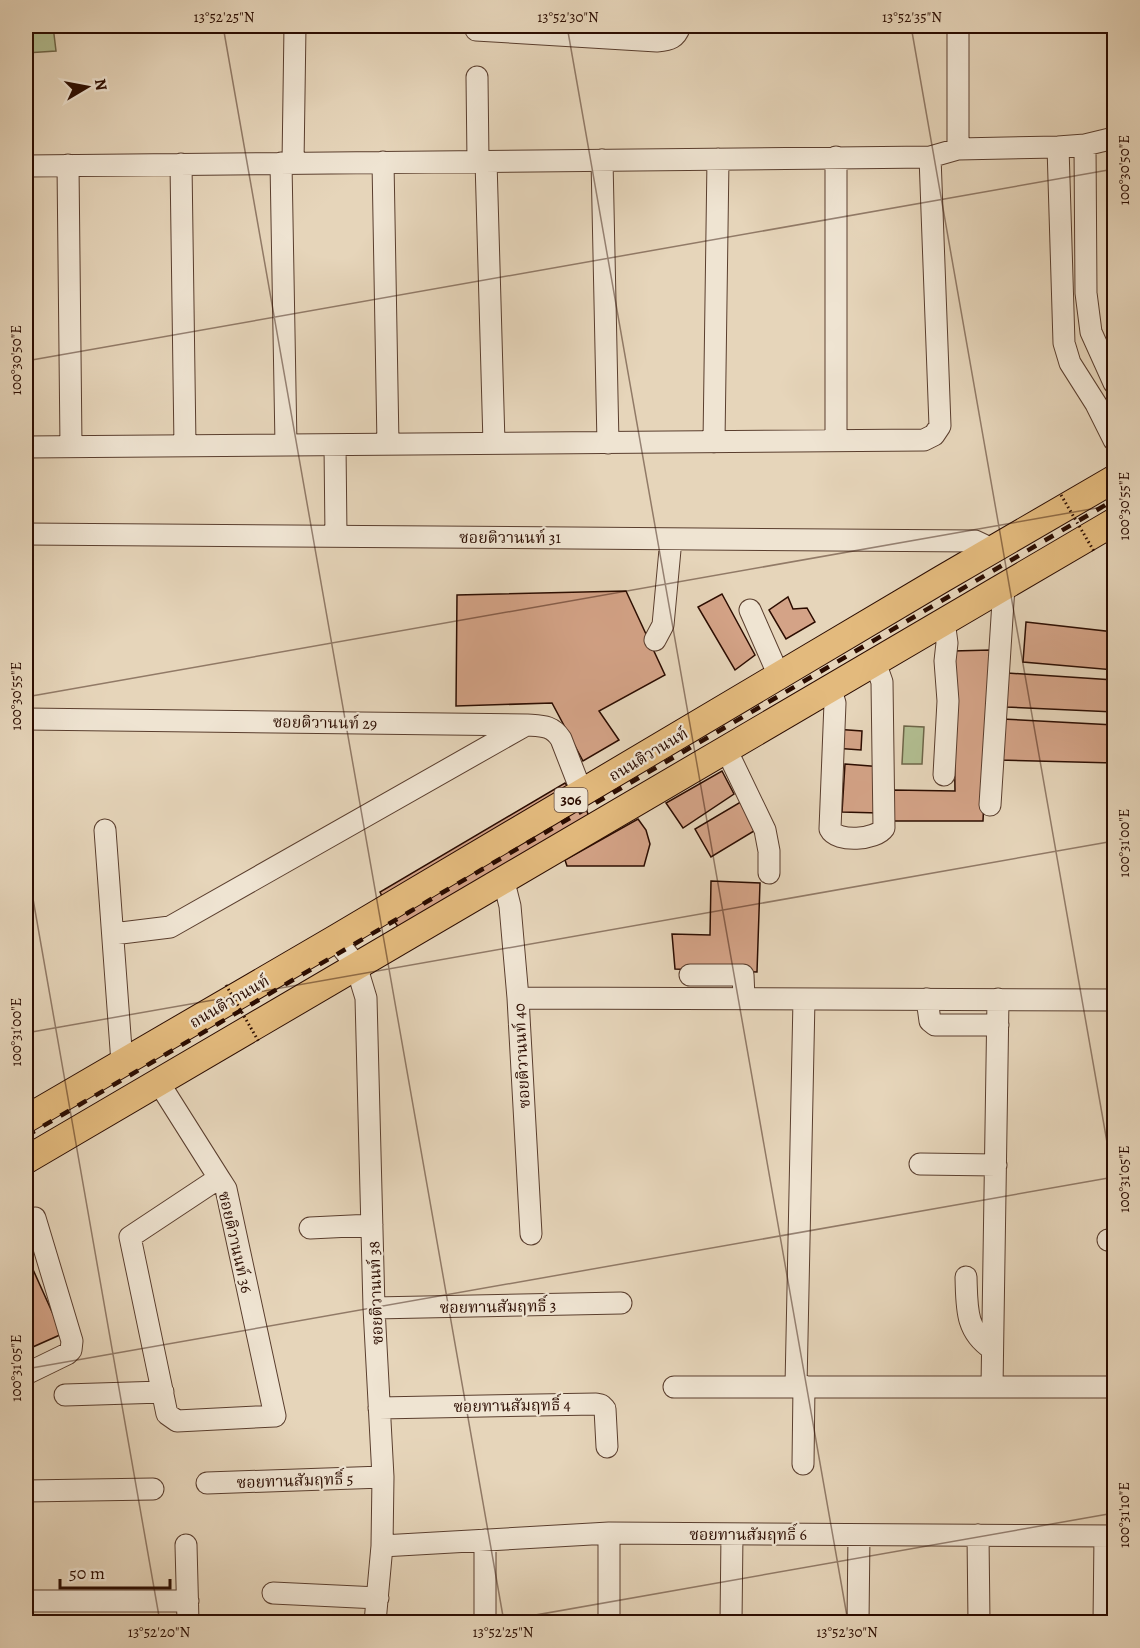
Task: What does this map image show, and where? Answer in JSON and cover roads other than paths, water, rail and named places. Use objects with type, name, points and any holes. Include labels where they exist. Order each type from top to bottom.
[{"type":"main road","name":"ถนนติวานนท์","points":[[26,1119],[1114,479]]},
{"type":"main road","name":"ถนนติวานนท์","points":[[26,1160],[503,878],[1114,522]]},
{"type":"street","points":[[286,445],[287,163],[295,26]]},
{"type":"street","points":[[476,30],[557,30],[657,41],[669,40],[675,36],[680,26]]},
{"type":"street","points":[[958,26],[958,148]]},
{"type":"street","points":[[477,76],[494,443]]},
{"type":"street","points":[[26,166],[930,157],[958,148],[1058,147],[1085,145],[1114,138]]},
{"type":"street","points":[[1085,145],[1086,293],[1091,332],[1114,383]]},
{"type":"street","points":[[1058,147],[1064,343],[1070,363],[1096,404],[1114,440]]},
{"type":"street","points":[[26,447],[924,440],[934,435],[940,426],[930,157]]},
{"type":"street","points":[[836,158],[836,441]]},
{"type":"street","points":[[714,442],[718,159]]},
{"type":"street","points":[[602,160],[608,443]]},
{"type":"street","points":[[382,162],[388,444]]},
{"type":"street","points":[[181,164],[185,446]]},
{"type":"street","points":[[68,165],[71,447]]},
{"type":"street","points":[[1061,294],[1086,293]]},
{"type":"street","points":[[334,445],[336,536]]},
{"type":"street","name":"ซอยติวานนท์ 31","points":[[26,534],[975,541],[993,549]]},
{"type":"street","points":[[655,640],[663,625],[671,539]]},
{"type":"street","points":[[990,805],[1004,586]]},
{"type":"street","points":[[750,610],[779,676]]},
{"type":"street","points":[[944,621],[947,643],[945,661],[948,701],[944,775]]},
{"type":"street","points":[[830,688],[835,703],[830,829],[832,834],[839,838],[873,837],[880,834],[884,828],[882,682],[875,662]]},
{"type":"street","name":"ซอยติวานนท์ 29","points":[[26,719],[526,724],[549,727],[561,739],[582,793]]},
{"type":"street","points":[[113,934],[170,927],[526,724]]},
{"type":"street","points":[[726,749],[765,830],[769,851],[769,873]]},
{"type":"street","points":[[105,830],[122,1063]]},
{"type":"street","name":"ซอยติวานนท์ 40","points":[[503,878],[510,906],[518,998],[531,1234]]},
{"type":"street","points":[[335,939],[356,965]]},
{"type":"street","name":"ซอยติวานนท์ 38","points":[[356,965],[366,998],[374,1308],[383,1477],[382,1546],[375,1623]]},
{"type":"street","points":[[690,975],[743,975],[744,998]]},
{"type":"street","points":[[518,998],[1114,1000]]},
{"type":"street","points":[[803,1464],[800,1386],[804,999]]},
{"type":"street","points":[[927,999],[930,1021],[935,1025],[998,1025]]},
{"type":"street","points":[[992,1387],[998,999]]},
{"type":"street","name":"ซอยติวานนท์ 36","points":[[159,1083],[226,1189],[275,1416],[177,1421],[167,1414],[163,1392]]},
{"type":"street","points":[[920,1164],[996,1165]]},
{"type":"street","points":[[65,1395],[163,1392],[130,1237],[219,1178]]},
{"type":"street","points":[[26,1374],[67,1354],[71,1350],[72,1341],[36,1218]]},
{"type":"street","points":[[310,1228],[372,1225]]},
{"type":"street","points":[[966,1277],[967,1308],[972,1326],[980,1341],[992,1349]]},
{"type":"street","name":"ซอยทานสัมฤทธิ์ 3","points":[[374,1308],[621,1303]]},
{"type":"street","points":[[674,1387],[1114,1387]]},
{"type":"street","name":"ซอยทานสัมฤทธิ์ 4","points":[[379,1408],[596,1404],[605,1409],[607,1447]]},
{"type":"street","name":"ซอยทานสัมฤทธิ์ 5","points":[[207,1483],[383,1477]]},
{"type":"street","points":[[26,1491],[153,1489]]},
{"type":"street","points":[[609,1533],[609,1623]]},
{"type":"street","name":"ซอยทานสัมฤทธิ์ 6","points":[[382,1546],[609,1533],[1110,1536]]},
{"type":"street","points":[[731,1623],[732,1534]]},
{"type":"street","points":[[858,1623],[859,1535]]},
{"type":"street","points":[[978,1535],[979,1623]]},
{"type":"street","points":[[1104,1623],[1110,1536]]},
{"type":"street","points":[[485,1540],[485,1623]]},
{"type":"street","points":[[186,1545],[188,1623]]},
{"type":"street","points":[[273,1593],[378,1598]]},
{"type":"street","points":[[26,1601],[188,1601]]},
{"type":"railway","points":[[26,1136],[1114,500]]}]
